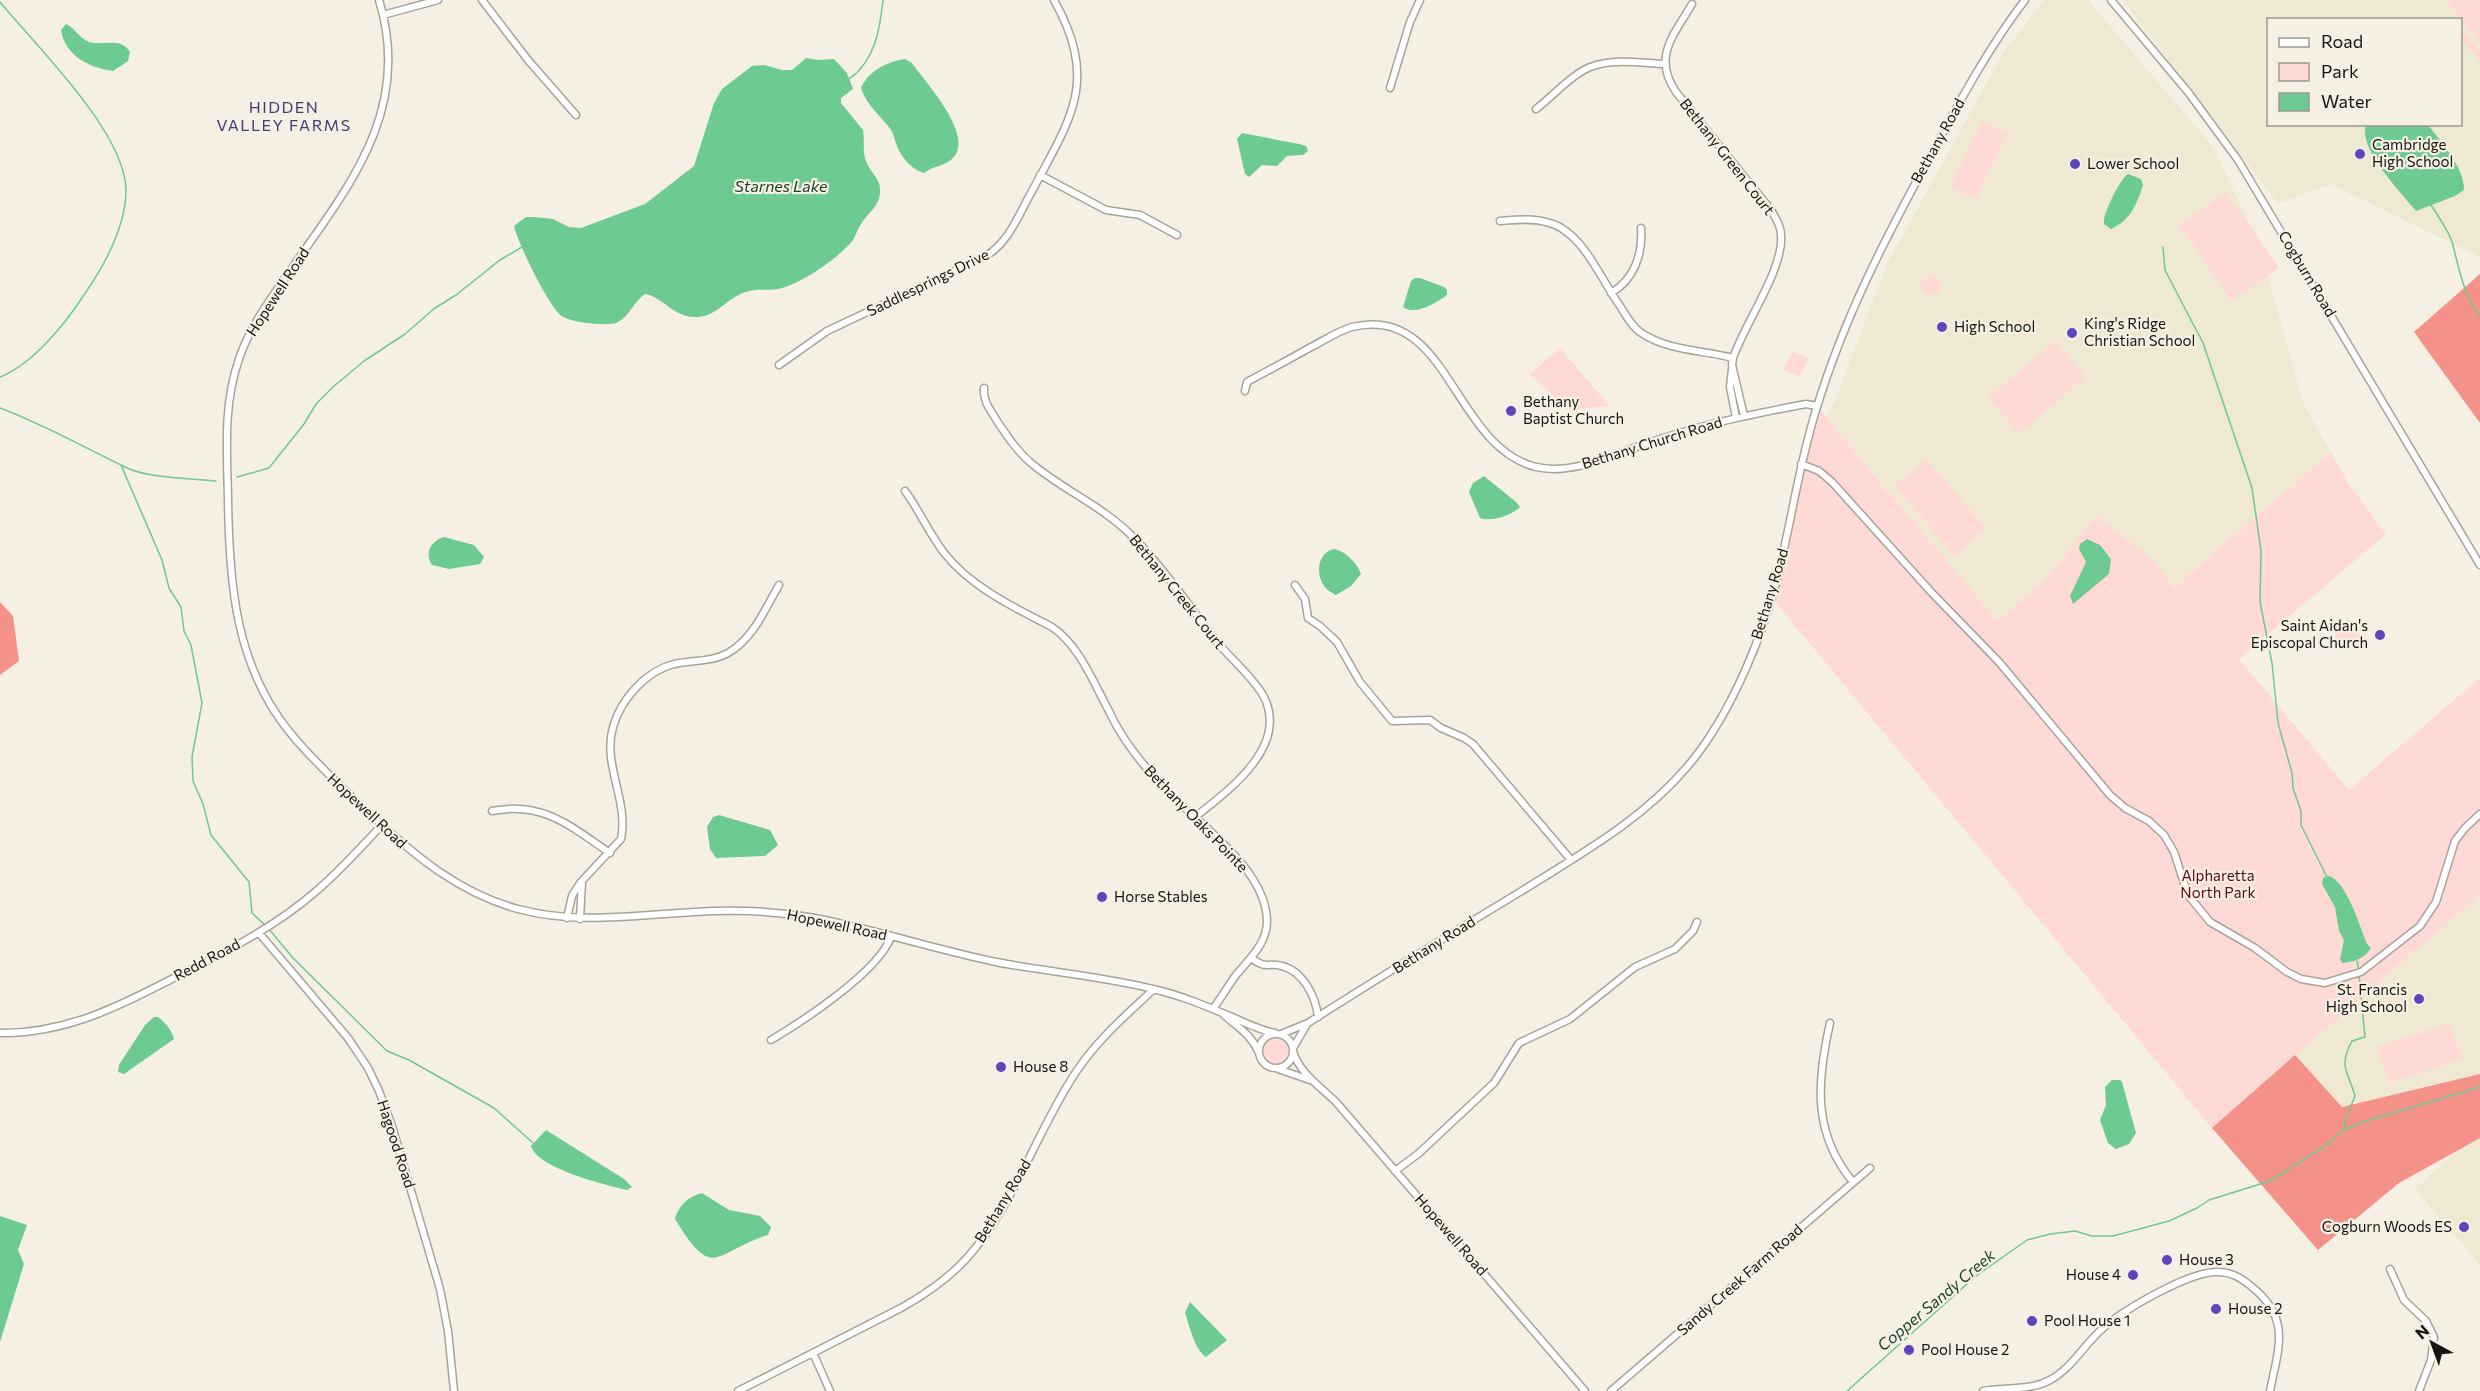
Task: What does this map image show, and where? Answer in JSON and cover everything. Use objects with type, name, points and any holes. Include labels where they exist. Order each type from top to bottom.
[{"type":"street","name":"Hopewell Road","points":[[379,0],[388,43],[389,73],[385,103],[376,131],[348,187],[264,308],[249,335],[232,383],[226,433],[231,584],[237,620],[247,655],[261,687],[289,732],[324,770],[435,871],[468,890],[515,909],[580,919],[709,911],[751,911],[812,918],[998,962],[1154,989],[1213,1009],[1261,1030],[1278,1034]]},
{"type":"street","points":[[383,15],[438,0]]},
{"type":"street","points":[[482,0],[528,60],[576,115]]},
{"type":"street","name":"Saddlesprings Drive","points":[[779,365],[827,331],[994,250],[1008,236],[1068,124],[1077,84],[1071,36],[1054,0]]},
{"type":"street","points":[[1390,88],[1410,22],[1420,0]]},
{"type":"street","name":"Bethany Road","points":[[1278,1034],[1318,1017],[1623,826],[1658,797],[1699,752],[1721,719],[1747,665],[1775,587],[1801,464],[1817,406],[1842,332],[1873,262],[1969,84],[1988,52],[2025,0]]},
{"type":"street","name":"Cogburn Road","points":[[2111,0],[2188,92],[2238,160],[2480,565]]},
{"type":"street","points":[[1536,109],[1583,70],[1596,65],[1618,62],[1664,64],[1668,44],[1692,4]]},
{"type":"street","name":"Bethany Green Court","points":[[1664,64],[1669,82],[1676,92],[1771,210],[1780,229],[1780,252],[1733,362]]},
{"type":"street","points":[[1040,175],[1106,210],[1140,215],[1177,235]]},
{"type":"street","points":[[1500,221],[1531,219],[1548,222],[1564,231],[1581,247],[1631,323],[1642,334],[1672,346],[1733,362]]},
{"type":"street","points":[[1611,293],[1623,284],[1636,264],[1641,249],[1641,228]]},
{"type":"street","name":"Bethany Church Road","points":[[1245,391],[1247,382],[1340,331],[1353,327],[1379,325],[1401,330],[1424,345],[1492,440],[1511,456],[1537,467],[1556,469],[1581,466],[1661,438],[1744,416],[1806,404],[1817,406]]},
{"type":"street","points":[[1733,362],[1744,416]]},
{"type":"street","points":[[1733,362],[1730,387],[1736,418]]},
{"type":"street","name":"Bethany Creek Court","points":[[984,388],[983,400],[1018,450],[1036,467],[1104,512],[1135,538],[1263,696],[1268,711],[1269,729],[1262,752],[1252,765],[1195,818]]},
{"type":"street","points":[[1801,464],[1819,471],[1832,482],[1932,593],[1999,662],[2110,795],[2163,833],[2174,852],[2188,895],[2206,917],[2294,976],[2325,983],[2353,976],[2420,926],[2436,902],[2451,848],[2465,828],[2480,814]]},
{"type":"street","name":"Bethany Oaks Pointe","points":[[905,491],[935,541],[955,566],[969,578],[1065,637],[1138,759],[1156,781],[1220,840],[1246,870],[1262,899],[1266,914],[1266,930],[1260,945],[1213,1009]]},
{"type":"street","points":[[567,918],[572,896],[582,880],[618,844],[622,833],[622,803],[610,746],[613,726],[621,708],[640,684],[658,671],[675,664],[717,657],[735,649],[753,630],[778,585]]},
{"type":"street","points":[[1294,585],[1305,598],[1308,618],[1337,642],[1360,682],[1392,721],[1430,720],[1473,744],[1571,860]]},
{"type":"street","points":[[492,811],[512,808],[547,813],[610,853]]},
{"type":"street","name":"Redd Road","points":[[0,1033],[40,1031],[94,1017],[259,933],[313,894],[382,825]]},
{"type":"street","points":[[580,919],[582,880]]},
{"type":"street","points":[[1395,1170],[1418,1154],[1494,1083],[1519,1043],[1570,1019],[1635,967],[1675,949],[1693,931],[1697,922]]},
{"type":"street","name":"Hagood Road","points":[[259,933],[348,1038],[368,1068],[379,1091],[392,1126],[440,1289],[450,1342],[454,1391]]},
{"type":"street","points":[[771,1041],[830,1002],[885,949],[891,937]]},
{"type":"street","points":[[1251,958],[1263,966],[1279,965],[1287,968],[1307,984],[1314,996],[1318,1017]]},
{"type":"street","name":"Bethany Road","points":[[738,1391],[922,1297],[952,1273],[989,1229],[1083,1061],[1108,1032],[1154,989]]},
{"type":"street","name":"Hopewell Road","points":[[1221,1013],[1254,1041],[1258,1053]]},
{"type":"street","name":"Bethany Road","points":[[1293,1050],[1308,1023]]},
{"type":"street","points":[[1830,1023],[1820,1078],[1824,1124],[1835,1156],[1853,1182]]},
{"type":"street","points":[[1278,1034],[1289,1040],[1293,1050],[1289,1062],[1279,1068],[1264,1063],[1258,1053],[1264,1037],[1278,1034]]},
{"type":"street","name":"Hopewell Road","points":[[1293,1050],[1295,1059],[1314,1082],[1336,1102],[1585,1391]]},
{"type":"street","name":"Hopewell Road","points":[[1274,1068],[1314,1082]]},
{"type":"street","name":"Sandy Creek Farm Road","points":[[1611,1391],[1870,1168]]},
{"type":"street","points":[[2390,1269],[2404,1300],[2426,1320],[2433,1337],[2431,1360],[2420,1391]]},
{"type":"street","points":[[1983,1391],[2031,1386],[2049,1381],[2066,1369],[2101,1330],[2126,1310],[2199,1275],[2218,1272],[2238,1277],[2253,1287],[2265,1301],[2277,1323],[2280,1351],[2270,1391]]},
{"type":"street","points":[[813,1353],[830,1391]]},
{"type":"shaded area","name":"King's Ridge Christian School","points":[[2044,0],[2088,0],[2214,148],[2248,221],[2256,232],[2303,403],[2331,452],[2175,586],[2149,556],[2096,516],[2046,579],[1998,621],[1826,416],[1835,401],[1886,266],[2003,53]]},
{"type":"shaded area","name":"Cambridge High School","points":[[2122,0],[2480,0],[2480,257],[2330,184],[2278,204]]},
{"type":"shaded area","points":[[2480,274],[2480,423],[2414,332]]},
{"type":"shaded area","points":[[0,602],[13,616],[19,661],[0,675]]},
{"type":"shaded area","name":"St. Francis High School","points":[[2480,895],[2480,1074],[2342,1107],[2295,1055]]},
{"type":"shaded area","points":[[2295,1055],[2342,1107],[2480,1074],[2480,1138],[2399,1183],[2318,1250],[2212,1128]]},
{"type":"shaded area","name":"Cogburn Woods ES","points":[[2480,1131],[2480,1265],[2415,1189]]},
{"type":"green space","points":[[2445,0],[2480,0],[2480,43],[2462,18]]},
{"type":"green space","points":[[2462,29],[2480,50],[2480,62],[2462,39]]},
{"type":"green space","points":[[1982,121],[2008,133],[1976,199],[1950,187]]},
{"type":"green space","points":[[2226,192],[2279,268],[2232,301],[2179,225]]},
{"type":"green space","points":[[1927,275],[1935,275],[1941,281],[1941,289],[1935,295],[1927,295],[1921,289],[1921,281]]},
{"type":"green space","points":[[2055,341],[2086,377],[2019,434],[1988,398]]},
{"type":"green space","points":[[1560,348],[1610,406],[1568,410],[1530,374]]},
{"type":"green space","points":[[1792,351],[1809,359],[1800,377],[1783,369]]},
{"type":"green space","name":"Alpharetta North Park","points":[[1821,411],[1998,621],[2046,579],[2096,516],[2149,556],[2175,586],[2331,452],[2348,483],[2386,534],[2239,659],[2349,790],[2480,678],[2480,895],[2212,1128],[1772,598],[1800,471]]},
{"type":"green space","points":[[1927,459],[1986,528],[1954,556],[1895,486]]},
{"type":"green space","points":[[2349,619],[2358,626],[2355,628],[2363,638],[2348,650],[2333,632]]},
{"type":"green space","points":[[2450,1023],[2462,1059],[2389,1084],[2377,1047]]},
{"type":"green space","points":[[1276,1039],[1281,1040],[1287,1046],[1287,1056],[1281,1062],[1276,1063],[1271,1062],[1265,1056],[1264,1051],[1265,1046],[1271,1040]]},
{"type":"water","points":[[66,24],[89,42],[117,43],[126,47],[130,52],[128,61],[113,71],[87,64],[73,54],[63,39],[61,30]]},
{"type":"water","name":"Starnes Lake","points":[[806,58],[834,59],[847,73],[853,89],[841,98],[841,103],[863,130],[867,165],[880,185],[877,204],[847,247],[818,270],[786,287],[754,290],[740,294],[705,316],[681,314],[658,299],[645,294],[625,317],[616,323],[589,323],[562,316],[549,301],[542,288],[514,226],[526,217],[534,217],[553,219],[569,227],[581,228],[645,204],[694,166],[714,103],[722,89],[752,66],[764,65],[792,70]]},
{"type":"water","points":[[905,59],[912,63],[946,109],[958,136],[958,148],[953,158],[924,173],[915,169],[903,157],[891,130],[870,105],[861,88],[869,76],[879,68]]},
{"type":"water","points":[[2366,126],[2429,126],[2461,173],[2464,190],[2455,196],[2416,211],[2382,170],[2368,146],[2365,135]]},
{"type":"water","points":[[1242,133],[1299,144],[1306,146],[1308,151],[1303,155],[1287,156],[1277,166],[1262,165],[1249,177],[1245,174],[1237,139]]},
{"type":"water","points":[[2128,174],[2141,179],[2143,185],[2128,217],[2111,229],[2104,224],[2104,219],[2116,190]]},
{"type":"water","points":[[1415,278],[1444,287],[1447,295],[1419,309],[1403,307],[1411,281]]},
{"type":"water","points":[[1484,476],[1520,507],[1501,517],[1480,518],[1469,492],[1473,483]]},
{"type":"water","points":[[444,537],[474,545],[484,557],[480,564],[449,569],[432,565],[429,556],[430,548],[432,544]]},
{"type":"water","points":[[2087,539],[2100,545],[2111,559],[2109,574],[2073,604],[2070,596],[2086,562],[2079,549],[2080,544]]},
{"type":"water","points":[[1335,549],[1351,559],[1361,574],[1351,586],[1336,595],[1324,586],[1319,569],[1325,554]]},
{"type":"water","points":[[719,815],[770,830],[778,845],[765,856],[716,858],[710,849],[707,827],[713,817]]},
{"type":"water","points":[[2329,876],[2342,887],[2367,944],[2371,948],[2355,961],[2342,963],[2340,959],[2344,940],[2339,931],[2335,907],[2322,884],[2323,878]]},
{"type":"water","points":[[154,1017],[158,1017],[166,1024],[174,1039],[124,1074],[118,1072],[119,1065],[145,1025]]},
{"type":"water","points":[[2112,1080],[2122,1082],[2136,1133],[2129,1144],[2116,1149],[2108,1143],[2100,1120],[2106,1105],[2105,1087]]},
{"type":"water","points":[[546,1130],[624,1179],[632,1187],[627,1190],[589,1180],[545,1161],[536,1154],[531,1146]]},
{"type":"water","points":[[702,1193],[729,1210],[760,1216],[771,1227],[768,1235],[725,1254],[707,1257],[698,1251],[675,1219],[685,1202]]},
{"type":"water","points":[[0,1216],[27,1225],[18,1250],[24,1264],[0,1342]]},
{"type":"water","points":[[1190,1302],[1227,1340],[1206,1357],[1195,1343],[1185,1313]]},
{"type":"waterway","points":[[849,79],[865,63],[875,44],[883,0]]},
{"type":"waterway","points":[[0,2],[56,66],[95,117],[111,142],[122,167],[126,190],[118,231],[99,271],[84,295],[68,318],[36,353],[0,377]]},
{"type":"waterway","name":"Copper Sandy Creek","points":[[2431,205],[2450,237],[2462,281],[2469,299],[2480,316]]},
{"type":"waterway","points":[[237,477],[269,468],[304,424],[316,404],[333,387],[364,361],[405,334],[435,308],[456,295],[500,260],[522,247]]},
{"type":"waterway","points":[[2163,247],[2165,270],[2203,343],[2252,488],[2261,551],[2260,602],[2272,663],[2278,723],[2292,773],[2293,788],[2301,811],[2301,825],[2327,877]]},
{"type":"waterway","points":[[0,408],[135,471],[157,476],[216,481]]},
{"type":"waterway","points":[[121,465],[162,560],[169,588],[181,607],[184,631],[191,645],[202,703],[192,757],[193,781],[203,804],[211,835],[249,882],[252,913],[266,926]]},
{"type":"waterway","points":[[269,929],[293,958],[387,1051],[409,1060],[494,1108],[533,1143]]},
{"type":"waterway","points":[[2357,961],[2359,971]]},
{"type":"waterway","points":[[2344,1130],[2355,1096],[2346,1069],[2346,1057],[2352,1041],[2365,1037],[2359,975]]},
{"type":"waterway","name":"Copper Sandy Creek","points":[[1847,1391],[1976,1276],[2027,1240],[2075,1231],[2092,1236],[2113,1236],[2169,1221],[2209,1200],[2270,1181],[2331,1142],[2344,1130],[2363,1122],[2480,1087]]},
{"type":"place","name":"Cambridge High School","points":[[2360,154]]},
{"type":"place","name":"Lower School","points":[[2075,164]]},
{"type":"place","name":"High School","points":[[1942,327]]},
{"type":"place","name":"King's Ridge Christian School","points":[[2072,333]]},
{"type":"place","name":"Bethany Baptist Church","points":[[1511,411]]},
{"type":"place","name":"Saint Aidan's Episcopal Church","points":[[2380,635]]},
{"type":"place","name":"Horse Stables","points":[[1102,897]]},
{"type":"place","name":"St. Francis High School","points":[[2419,999]]},
{"type":"place","name":"House 8","points":[[1001,1067]]},
{"type":"place","name":"Cogburn Woods ES","points":[[2464,1227]]},
{"type":"place","name":"House 3","points":[[2167,1260]]},
{"type":"place","name":"House 4","points":[[2133,1275]]},
{"type":"place","name":"House 2","points":[[2216,1309]]},
{"type":"place","name":"Pool House 1","points":[[2032,1321]]},
{"type":"place","name":"Pool House 2","points":[[1909,1350]]},
{"type":"district","name":"HIDDEN VALLEY FARMS","points":[[284,116]]}]
